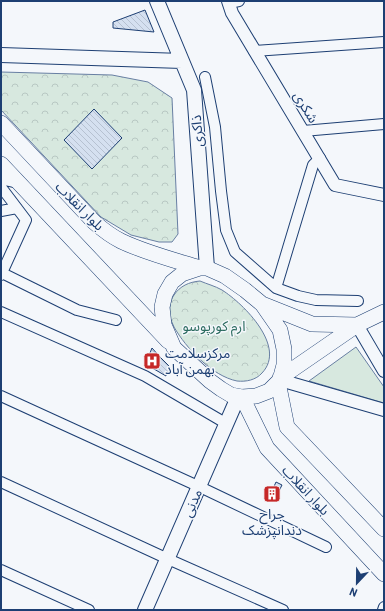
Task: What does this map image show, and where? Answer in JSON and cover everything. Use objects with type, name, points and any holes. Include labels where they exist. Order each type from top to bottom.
[{"type":"main road","name":"ذاکری","points":[[157,1],[194,90],[204,268]]},
{"type":"main road","points":[[1,55],[182,61]]},
{"type":"main road","name":"بلوار انقلاب","points":[[1,123],[94,222],[107,232],[122,241],[155,254],[204,268]]},
{"type":"main road","name":"بلوار انقلاب","points":[[1,164],[174,348]]},
{"type":"main road","points":[[384,312],[357,325],[279,380],[269,391],[256,396],[240,397],[231,395],[220,389],[174,348],[164,326],[162,307],[165,294],[172,282],[182,274],[204,268],[225,276],[262,304],[280,330],[284,349],[284,365],[279,380],[287,427],[384,529]]},
{"type":"main road","points":[[262,304],[312,324],[357,325]]},
{"type":"main road","name":"بلوار انقلاب","points":[[240,397],[267,448],[384,574]]},
{"type":"main road","name":"مدنی","points":[[145,610],[240,397]]},
{"type":"street","name":"شکری","points":[[232,2],[232,12],[335,185],[384,195]]},
{"type":"street","points":[[254,51],[384,42]]},
{"type":"street","points":[[205,77],[215,127],[226,230],[236,252],[276,288],[298,296],[316,300],[358,301]]},
{"type":"street","points":[[303,132],[384,124]]},
{"type":"street","points":[[276,288],[313,165],[320,158]]},
{"type":"street","points":[[1,179],[19,183]]},
{"type":"street","points":[[1,186],[26,220],[1,274],[77,310],[116,320]]},
{"type":"street","points":[[1,211],[17,208]]},
{"type":"street","points":[[1,312],[145,376],[227,424]]},
{"type":"street","points":[[357,325],[384,371]]},
{"type":"street","points":[[279,380],[384,410]]},
{"type":"street","points":[[1,396],[200,487],[326,547]]},
{"type":"street","points":[[1,482],[283,610]]},
{"type":"street","points":[[1,570],[89,610]]},
{"type":"green space","points":[[1,72],[112,75],[148,82],[172,98],[178,234],[172,242],[159,242],[131,235],[101,217],[1,110]]},
{"type":"green space","name":"ارم کورپوسو","points":[[200,281],[222,290],[241,305],[260,327],[266,339],[269,351],[268,363],[262,373],[254,379],[237,381],[218,373],[201,360],[185,344],[174,327],[170,319],[170,305],[173,297],[182,287],[192,282]]},
{"type":"green space","points":[[356,347],[384,387],[384,403],[309,381]]},
{"type":"building","points":[[145,10],[154,32],[113,28],[113,22]]},
{"type":"building","points":[[94,109],[122,138],[92,169],[64,140]]},
{"type":"building","name":"مرکزسلامت بهمن آباد","points":[[152,348],[160,357],[154,369],[145,365]]},
{"type":"building","points":[[160,357],[170,367],[166,376],[154,369]]},
{"type":"building","name":"جراح دندانپزشک","points":[[276,482],[282,485],[274,501],[265,497],[268,490],[272,491]]},
{"type":"place","name":"مرکزسلامت بهمن آباد","points":[[152,361]]},
{"type":"place","name":"جراح دندانپزشک","points":[[272,494]]}]
